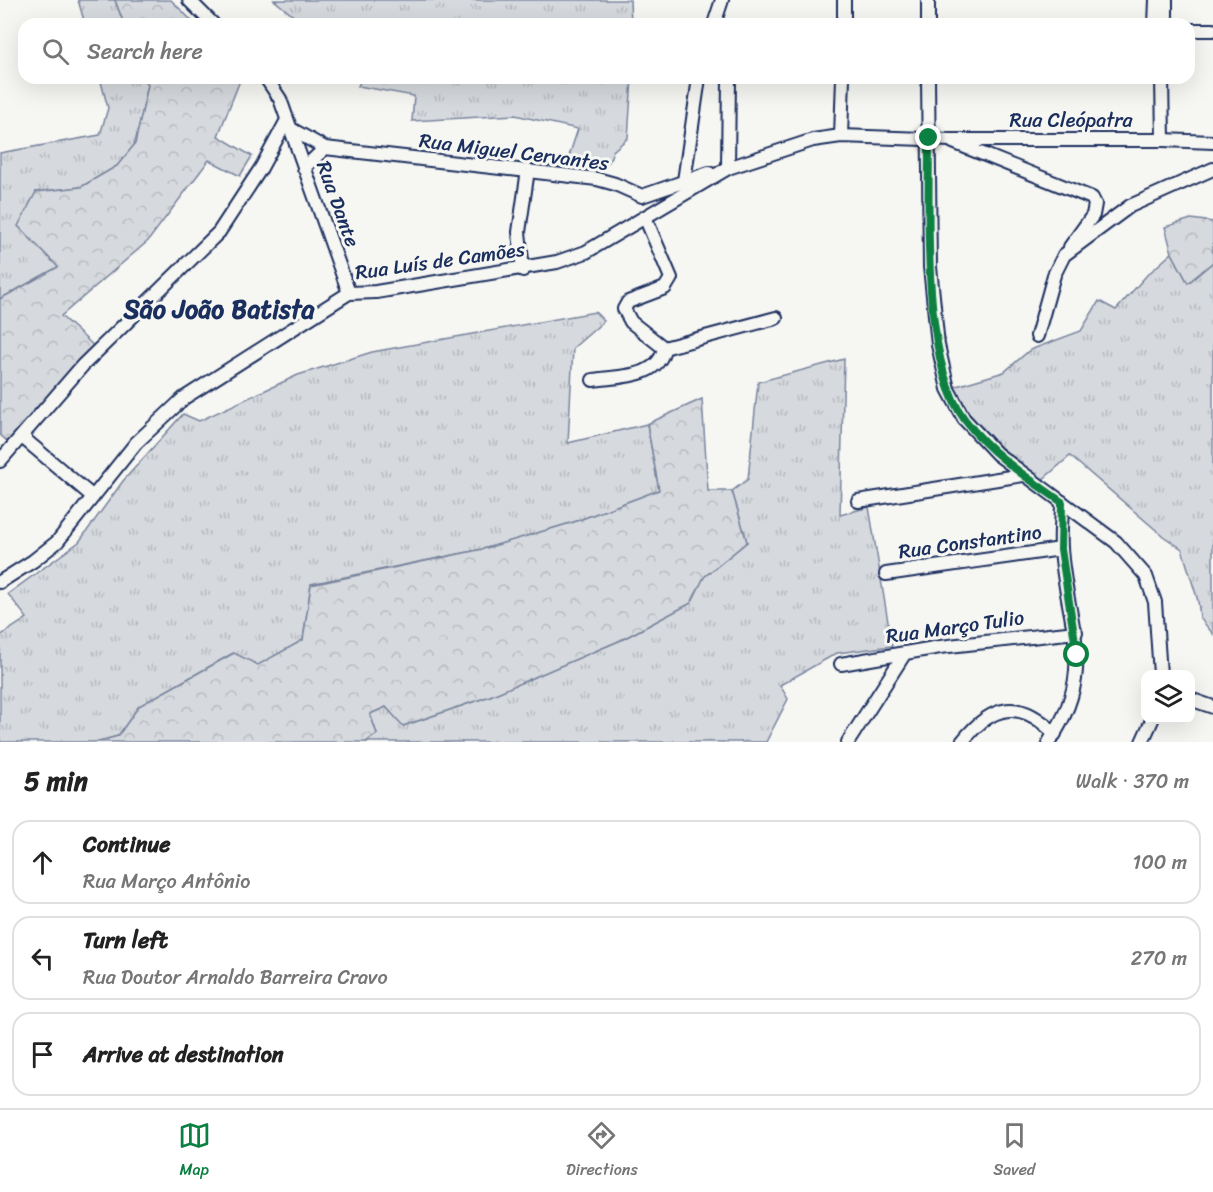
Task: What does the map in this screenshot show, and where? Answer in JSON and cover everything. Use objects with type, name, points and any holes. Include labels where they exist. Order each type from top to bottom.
[{"type":"street","points":[[189,0],[207,18]]},
{"type":"street","points":[[719,18],[722,0]]},
{"type":"street","points":[[844,0],[844,18]]},
{"type":"street","points":[[928,0],[928,18]]},
{"type":"street","points":[[1155,18],[1156,0]]},
{"type":"street","points":[[1166,0],[1166,18]]},
{"type":"street","points":[[1195,30],[1213,30]]},
{"type":"street","name":"Rua Dante","points":[[270,84],[280,99],[349,293]]},
{"type":"street","points":[[684,181],[698,84]]},
{"type":"street","points":[[728,168],[729,84]]},
{"type":"street","points":[[842,136],[843,84]]},
{"type":"street","points":[[928,84],[930,267],[938,345],[948,389],[964,419],[997,454],[1116,542],[1146,576],[1155,602],[1160,670]]},
{"type":"street","points":[[1162,84],[1163,140]]},
{"type":"street","points":[[0,461],[83,365],[219,232],[289,124]]},
{"type":"street","name":"Rua Miguel Cervantes","points":[[289,124],[325,148],[597,179],[642,196],[728,168]]},
{"type":"street","name":"Rua Luís de Camões","points":[[0,582],[57,542],[136,443],[184,398],[349,293],[376,292],[523,270],[557,262],[586,252],[728,168],[786,147],[842,136],[929,138]]},
{"type":"street","name":"Rua Cleópatra","points":[[929,138],[1213,142]]},
{"type":"street","points":[[983,139],[995,160]]},
{"type":"street","points":[[951,140],[1092,198],[1095,204],[1093,215],[1064,255],[1054,275],[1037,336]]},
{"type":"street","points":[[304,168],[325,148]]},
{"type":"street","points":[[1064,255],[1130,206],[1213,169]]},
{"type":"street","points":[[523,270],[519,232],[528,170]]},
{"type":"street","points":[[645,217],[671,278],[665,288],[628,302],[624,309],[631,322],[664,348]]},
{"type":"street","points":[[664,348],[776,318]]},
{"type":"street","points":[[593,380],[649,371],[658,365],[664,348]]},
{"type":"street","points":[[22,437],[92,496]]},
{"type":"street","points":[[858,501],[1023,475]]},
{"type":"street","points":[[1052,738],[1072,699],[1077,655],[1076,632],[1061,549],[1062,502]]},
{"type":"street","name":"Rua Constantino","points":[[886,574],[1061,549]]},
{"type":"street","name":"Rua Março Tulio","points":[[841,664],[905,653],[1076,632]]},
{"type":"street","points":[[848,742],[905,653]]},
{"type":"street","points":[[1195,700],[1213,707]]},
{"type":"street","points":[[962,742],[985,719],[1001,710],[1021,710],[1041,720],[1052,738]]},
{"type":"street","points":[[1142,742],[1150,724]]},
{"type":"green space","points":[[78,0],[115,0],[122,18],[83,18]]},
{"type":"green space","points":[[115,0],[171,0],[189,18],[122,18]]},
{"type":"green space","points":[[274,0],[630,0],[631,18],[296,18]]},
{"type":"green space","points":[[102,84],[148,84],[135,144],[117,166],[81,187],[36,192],[58,267],[0,299],[0,153],[100,135],[108,108]]},
{"type":"green space","points":[[239,84],[218,136],[252,156],[240,176],[209,160],[148,241],[61,316],[94,346],[8,442],[0,435],[0,299],[58,267],[18,226],[36,192],[81,187],[117,166],[135,144],[148,85]]},
{"type":"green space","points":[[359,84],[632,84],[628,138],[613,151],[609,162],[593,165],[591,172],[566,165],[578,129],[515,115],[412,121],[414,96],[358,86]]},
{"type":"green space","points":[[1191,219],[1213,222],[1213,262],[1188,283],[1172,253],[1165,227]]},
{"type":"green space","points":[[1172,253],[1188,283],[1213,262],[1213,634],[1200,618],[1198,601],[1182,549],[1163,536],[1070,456],[1042,480],[991,439],[961,402],[953,387],[1004,372],[1030,350],[1081,331],[1099,301],[1116,310],[1146,276]]},
{"type":"green space","points":[[595,312],[604,321],[573,348],[568,443],[647,424],[659,490],[574,522],[483,549],[311,584],[303,640],[258,666],[233,653],[139,706],[118,736],[96,742],[0,742],[0,636],[27,618],[8,594],[79,542],[123,481],[183,414],[199,421],[298,375],[372,352]]},
{"type":"green space","points":[[844,359],[840,515],[869,507],[892,646],[837,653],[780,685],[788,699],[766,742],[366,742],[377,734],[370,714],[386,707],[404,726],[490,696],[621,640],[691,603],[704,577],[747,542],[732,491],[748,479],[758,382]]},
{"type":"green space","points":[[702,399],[708,491],[732,491],[747,542],[704,577],[691,603],[621,640],[490,696],[403,726],[386,707],[370,714],[377,734],[366,742],[96,742],[118,736],[139,706],[234,653],[258,665],[303,640],[311,585],[483,549],[574,522],[659,490],[647,424]]},
{"type":"district","name":"São João Batista","points":[[219,309]]},
{"type":"route","points":[[929,138],[930,267],[938,345],[948,389],[964,419],[997,454],[1062,502],[1061,549],[1076,632],[1077,655]]}]
